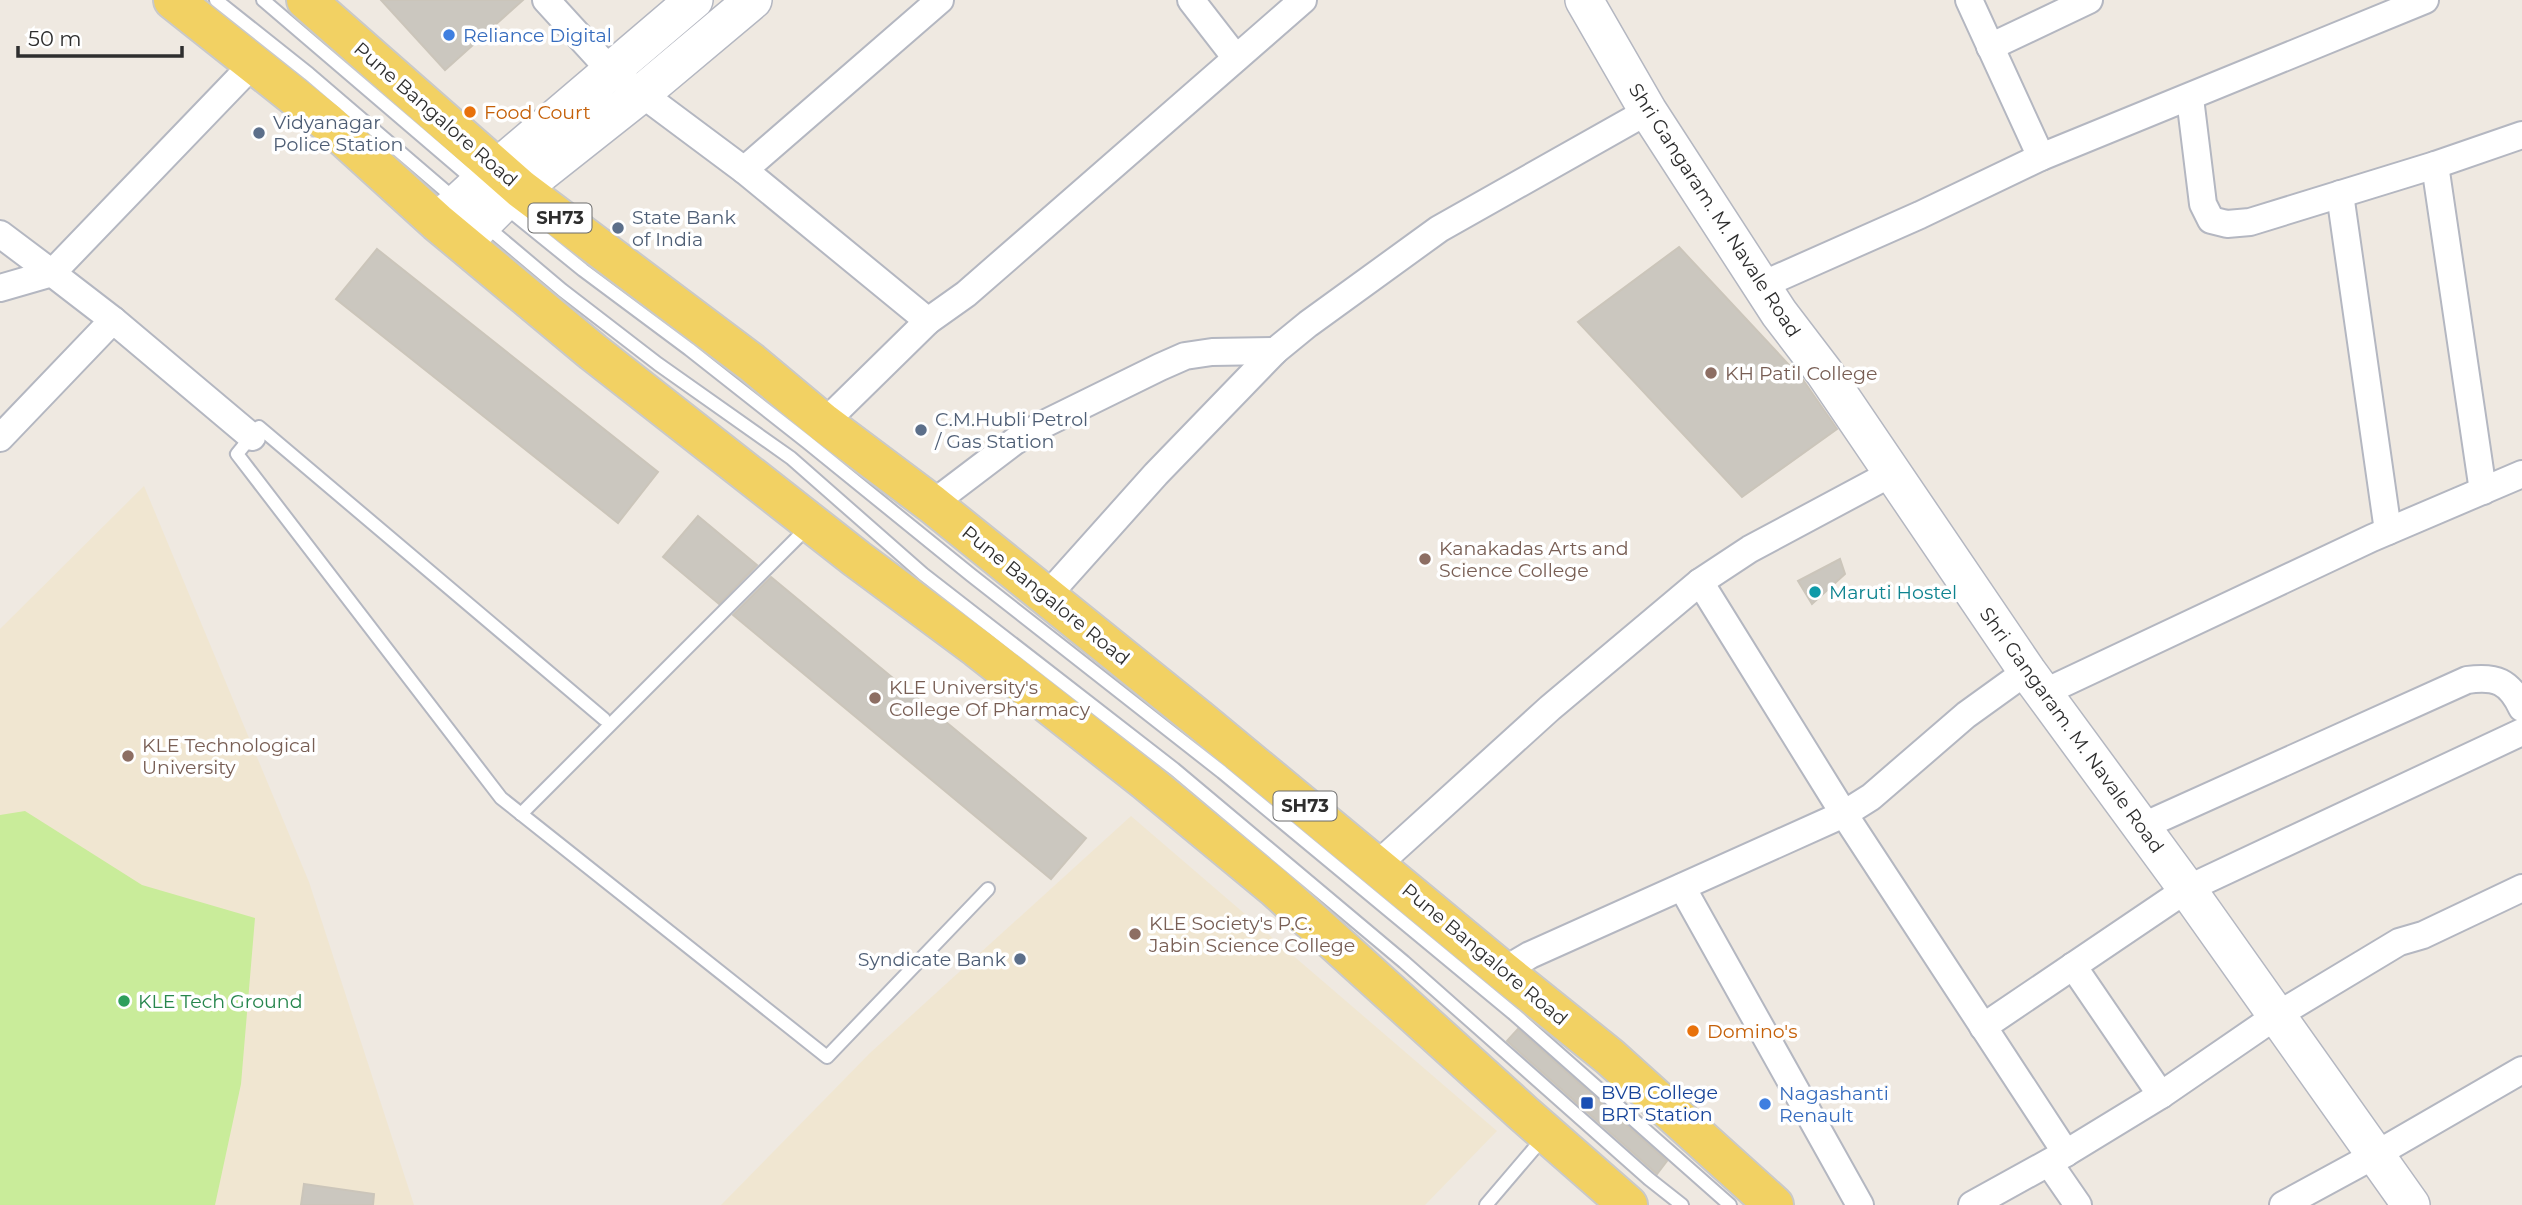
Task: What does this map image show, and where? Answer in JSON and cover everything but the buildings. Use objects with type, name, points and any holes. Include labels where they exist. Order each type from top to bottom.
[{"type":"main road","name":"Pune Bangalore Road","points":[[173,0],[328,123],[692,317],[824,423],[932,504],[1377,865],[1610,1057],[1774,1205]]},
{"type":"main road","name":"Pune Bangalore Road","points":[[306,0],[480,204],[593,352],[1147,782],[1274,887],[1628,1205]]},
{"type":"main road","points":[[480,204],[610,70],[694,0]]},
{"type":"main road","points":[[480,204],[641,94],[753,0]]},
{"type":"main road","name":"Shri Gangaram. M. Navale Road","points":[[1584,0],[1648,111],[1779,313],[1824,372],[2035,682],[2187,889],[2411,1205]]},
{"type":"street","points":[[546,0],[610,70],[744,170],[928,321]]},
{"type":"street","points":[[744,170],[940,0]]},
{"type":"street","points":[[1191,0],[1236,58]]},
{"type":"street","points":[[824,423],[928,321],[966,294],[1303,0]]},
{"type":"street","points":[[1969,0],[2041,157]]},
{"type":"street","points":[[1990,47],[2089,0]]},
{"type":"street","points":[[1762,285],[1920,215],[2041,157],[2425,0]]},
{"type":"street","points":[[0,288],[52,273],[253,64]]},
{"type":"street","points":[[2190,98],[2203,204],[2211,220],[2227,224],[2250,222],[2522,135]]},
{"type":"street","points":[[1046,597],[1156,474],[1275,351],[1308,324],[1439,229],[1648,111]]},
{"type":"street","points":[[2435,165],[2483,491]]},
{"type":"street","points":[[2340,194],[2388,531]]},
{"type":"street","points":[[0,234],[113,320],[252,437]]},
{"type":"street","points":[[0,438],[113,320]]},
{"type":"street","points":[[932,504],[1042,425],[1160,367],[1185,356],[1212,352],[1275,351]]},
{"type":"street","points":[[1377,865],[1550,708],[1700,582],[1750,549],[1892,472]]},
{"type":"street","points":[[1503,971],[1530,956],[1844,814],[1871,797],[1948,729],[2035,682],[2522,474]]},
{"type":"street","points":[[1700,582],[1844,814],[1983,1027],[2057,1158],[2078,1205]]},
{"type":"street","points":[[2141,827],[2467,680],[2486,677],[2506,684],[2522,708]]},
{"type":"street","points":[[1983,1027],[2187,889],[2522,732]]},
{"type":"street","points":[[1682,887],[1860,1205]]},
{"type":"street","points":[[1972,1205],[2057,1158],[2161,1095],[2276,1016],[2399,942],[2423,935],[2522,888]]},
{"type":"street","points":[[2073,966],[2161,1095]]},
{"type":"street","points":[[2283,1205],[2522,1070]]},
{"type":"lane","points":[[216,0],[480,204],[583,271],[807,442],[1222,772],[1504,1006],[1730,1205]]},
{"type":"lane","points":[[264,0],[480,204],[562,290],[658,364],[791,458],[923,574],[1174,769],[1404,962],[1649,1180],[1682,1205]]},
{"type":"lane","points":[[604,719],[259,427],[237,454],[501,798],[827,1057],[988,890]]},
{"type":"lane","points":[[521,814],[812,523]]},
{"type":"lane","points":[[1486,1205],[1546,1134]]},
{"type":"shaded area","name":"KLE Technological University","points":[[144,486],[309,882],[414,1205],[0,1205],[0,629]]},
{"type":"shaded area","name":"KLE Society's P.C. Jabin Science College","points":[[1131,816],[1497,1131],[1425,1205],[721,1205],[870,1053]]},
{"type":"green space","name":"KLE Tech Ground","points":[[25,811],[142,885],[255,918],[241,1084],[215,1205],[0,1205],[0,815]]},
{"type":"place","name":"Reliance Digital","points":[[449,35]]},
{"type":"place","name":"Food Court","points":[[470,112]]},
{"type":"place","name":"Vidyanagar Police Station","points":[[259,133]]},
{"type":"place","name":"State Bank of India","points":[[618,228]]},
{"type":"place","name":"KH Patil College","points":[[1711,373]]},
{"type":"place","name":"C.M.Hubli Petrol / Gas Station","points":[[921,430]]},
{"type":"place","name":"Kanakadas Arts and Science College","points":[[1425,559]]},
{"type":"place","name":"Maruti Hostel","points":[[1815,592]]},
{"type":"place","name":"KLE University's College Of Pharmacy","points":[[875,698]]},
{"type":"place","name":"KLE Technological University","points":[[128,756]]},
{"type":"place","name":"KLE Society's P.C. Jabin Science College","points":[[1135,934]]},
{"type":"place","name":"Syndicate Bank","points":[[1020,959]]},
{"type":"place","name":"KLE Tech Ground","points":[[124,1001]]},
{"type":"place","name":"Domino's","points":[[1693,1031]]},
{"type":"place","name":"BVB College BRT Station","points":[[1587,1103]]},
{"type":"place","name":"Nagashanti Renault","points":[[1765,1104]]}]
